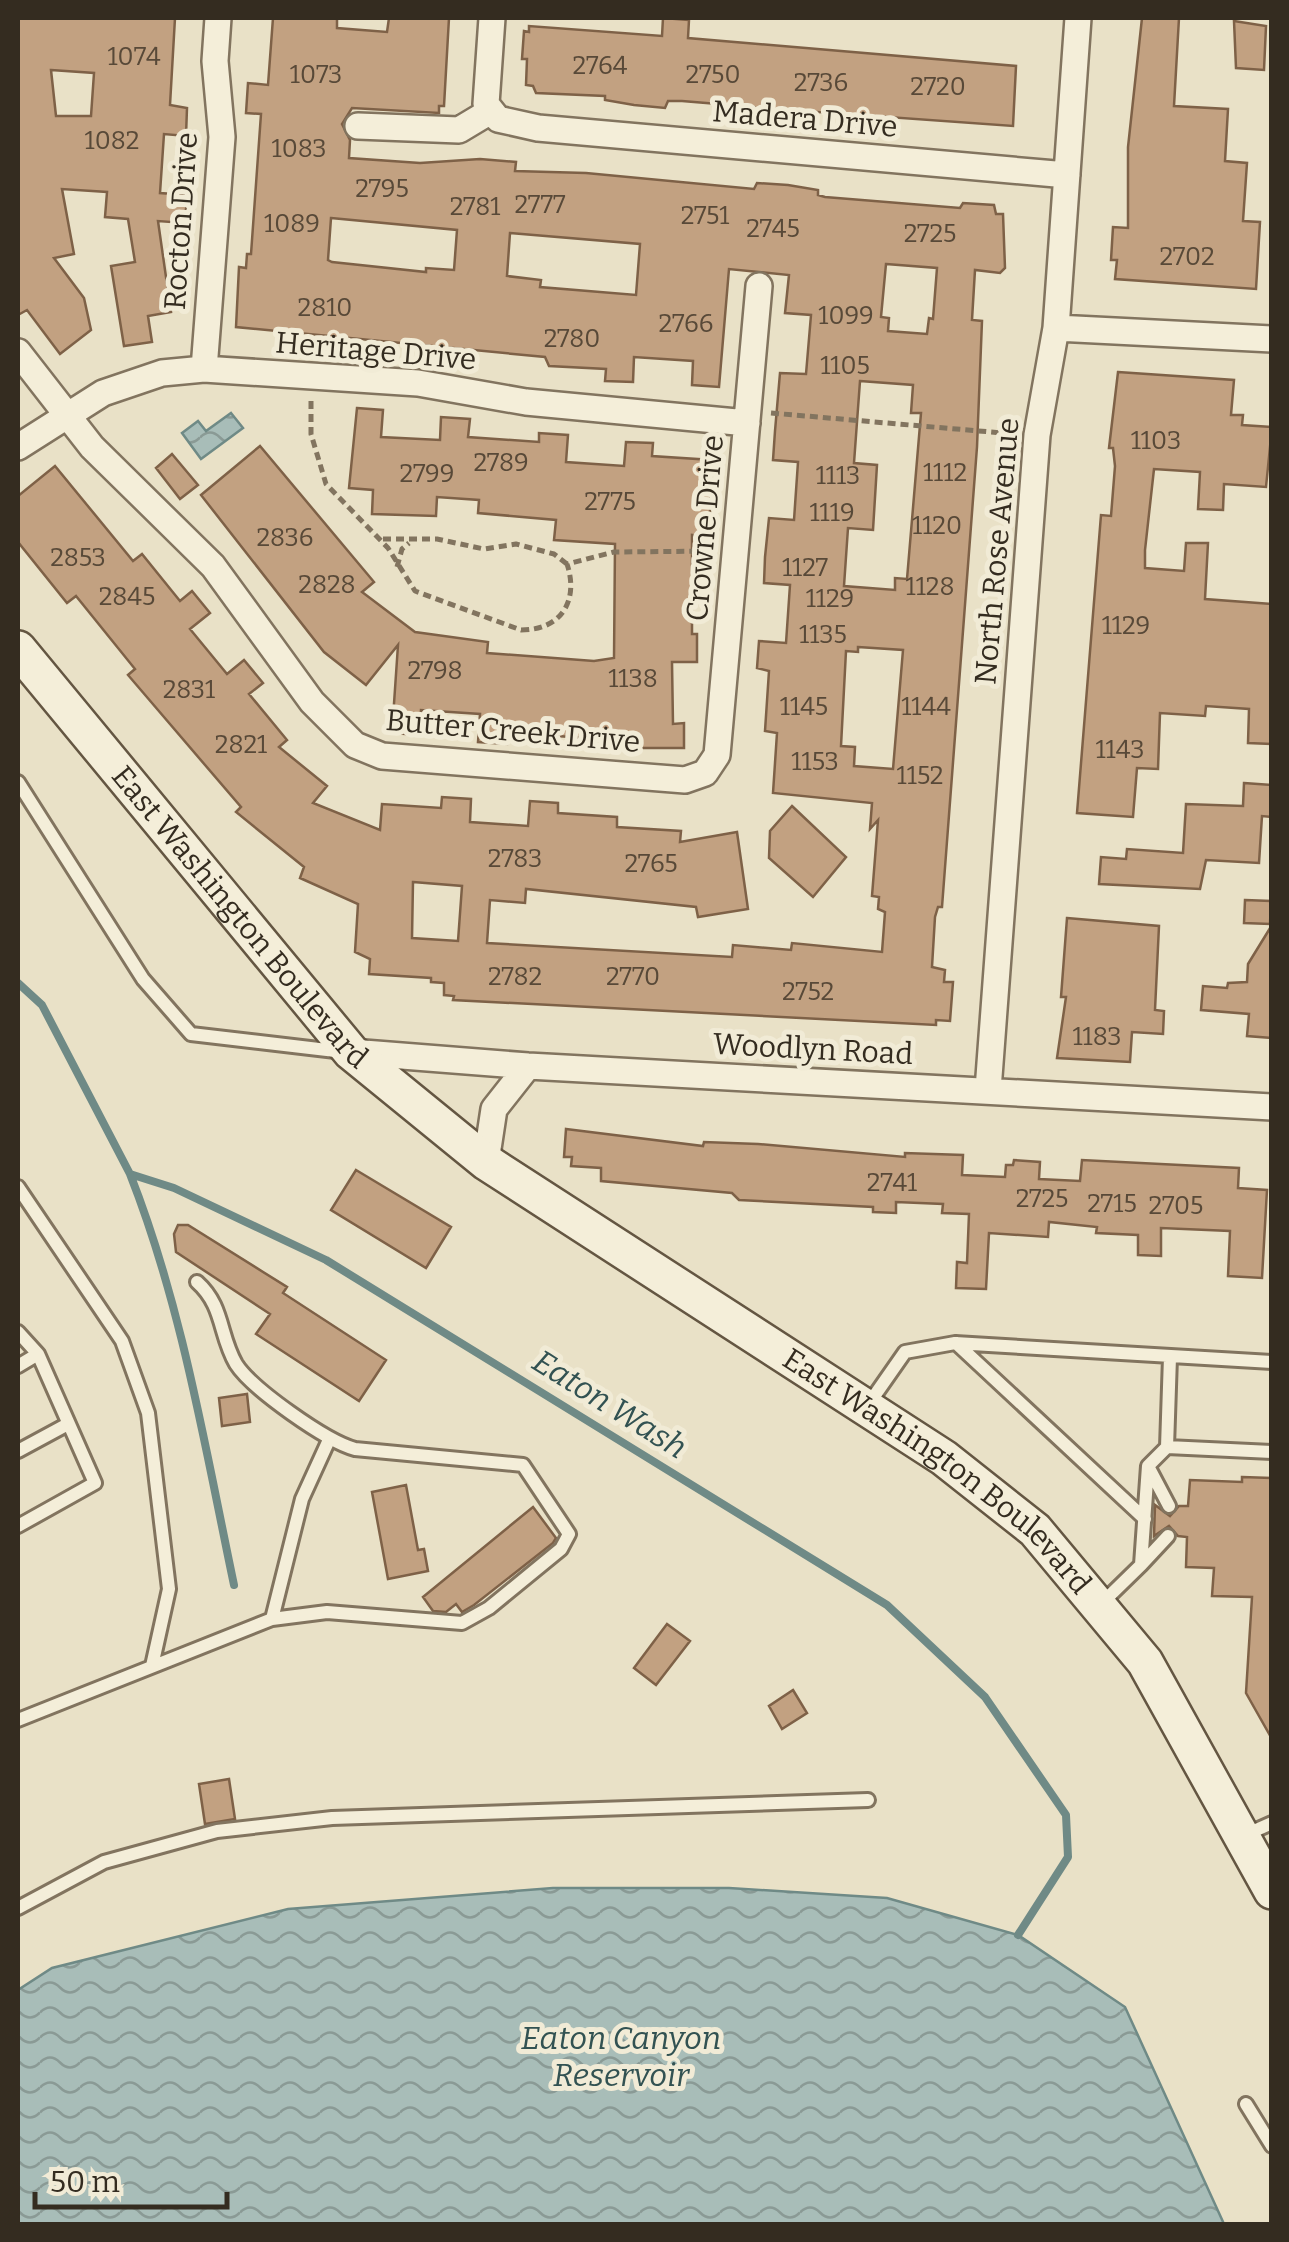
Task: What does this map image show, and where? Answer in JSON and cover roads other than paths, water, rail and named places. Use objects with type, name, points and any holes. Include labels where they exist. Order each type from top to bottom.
[{"type":"main road","name":"East Washington Boulevard","points":[[18,649],[352,1052],[486,1162],[944,1458],[1035,1530],[1144,1662],[1257,1829],[1272,1891]]},
{"type":"street","name":"Rocton Drive","points":[[204,369],[222,136],[215,61],[218,18]]},
{"type":"street","points":[[358,126],[458,130],[489,112],[492,18]]},
{"type":"street","name":"North Rose Avenue","points":[[988,1090],[1037,435],[1056,328],[1078,18]]},
{"type":"street","name":"Madera Drive","points":[[489,112],[538,128],[1067,175]]},
{"type":"street","name":"Crowne Drive","points":[[705,773],[717,755],[759,286]]},
{"type":"street","points":[[1056,328],[1272,339]]},
{"type":"street","name":"Butter Creek Drive","points":[[18,352],[64,414],[144,503],[213,566],[312,702],[355,744],[382,756],[686,780],[705,773]]},
{"type":"street","name":"Heritage Drive","points":[[18,448],[64,414],[103,392],[162,373],[204,369],[418,383],[526,402],[747,417]]},
{"type":"street","name":"Woodlyn Road","points":[[352,1052],[528,1066],[1272,1107]]},
{"type":"street","points":[[486,1162],[494,1109],[528,1066]]},
{"type":"lane","points":[[18,782],[143,979],[191,1034],[352,1052]]},
{"type":"lane","points":[[18,1187],[122,1341],[148,1413],[169,1589],[152,1666]]},
{"type":"lane","points":[[18,1720],[272,1619],[326,1612],[462,1623],[488,1608],[561,1549],[569,1534],[524,1466],[494,1459],[355,1448],[328,1442],[238,1366],[222,1316],[198,1282]]},
{"type":"lane","points":[[18,1332],[38,1354],[95,1483],[18,1526]]},
{"type":"lane","points":[[956,1342],[1145,1519]]},
{"type":"lane","points":[[866,1407],[905,1352],[956,1342],[1272,1362]]},
{"type":"lane","points":[[18,1366],[38,1354]]},
{"type":"lane","points":[[1141,1566],[1148,1466],[1168,1447],[1170,1357]]},
{"type":"lane","points":[[18,1451],[68,1424]]},
{"type":"lane","points":[[272,1619],[302,1499],[328,1442]]},
{"type":"lane","points":[[1168,1447],[1272,1452]]},
{"type":"lane","points":[[1148,1466],[1169,1506]]},
{"type":"lane","points":[[1098,1607],[1168,1536]]},
{"type":"lane","points":[[18,1908],[104,1862],[217,1831],[332,1818],[868,1800]]},
{"type":"lane","points":[[1246,2104],[1272,2146]]},
{"type":"water","points":[[231,413],[243,428],[201,459],[182,433],[198,421],[206,431]]},
{"type":"water","name":"Eaton Canyon Reservoir","points":[[553,1888],[729,1888],[887,1898],[1018,1935],[1125,2007],[1224,2224],[18,2224],[18,1990],[52,1968],[288,1909]]},
{"type":"waterway","name":"Eaton Wash","points":[[18,983],[42,1005],[130,1174],[174,1188],[326,1260],[887,1605],[985,1697],[1066,1815],[1068,1857],[1018,1935]]},
{"type":"waterway","points":[[130,1174],[178,1326],[234,1585]]}]
